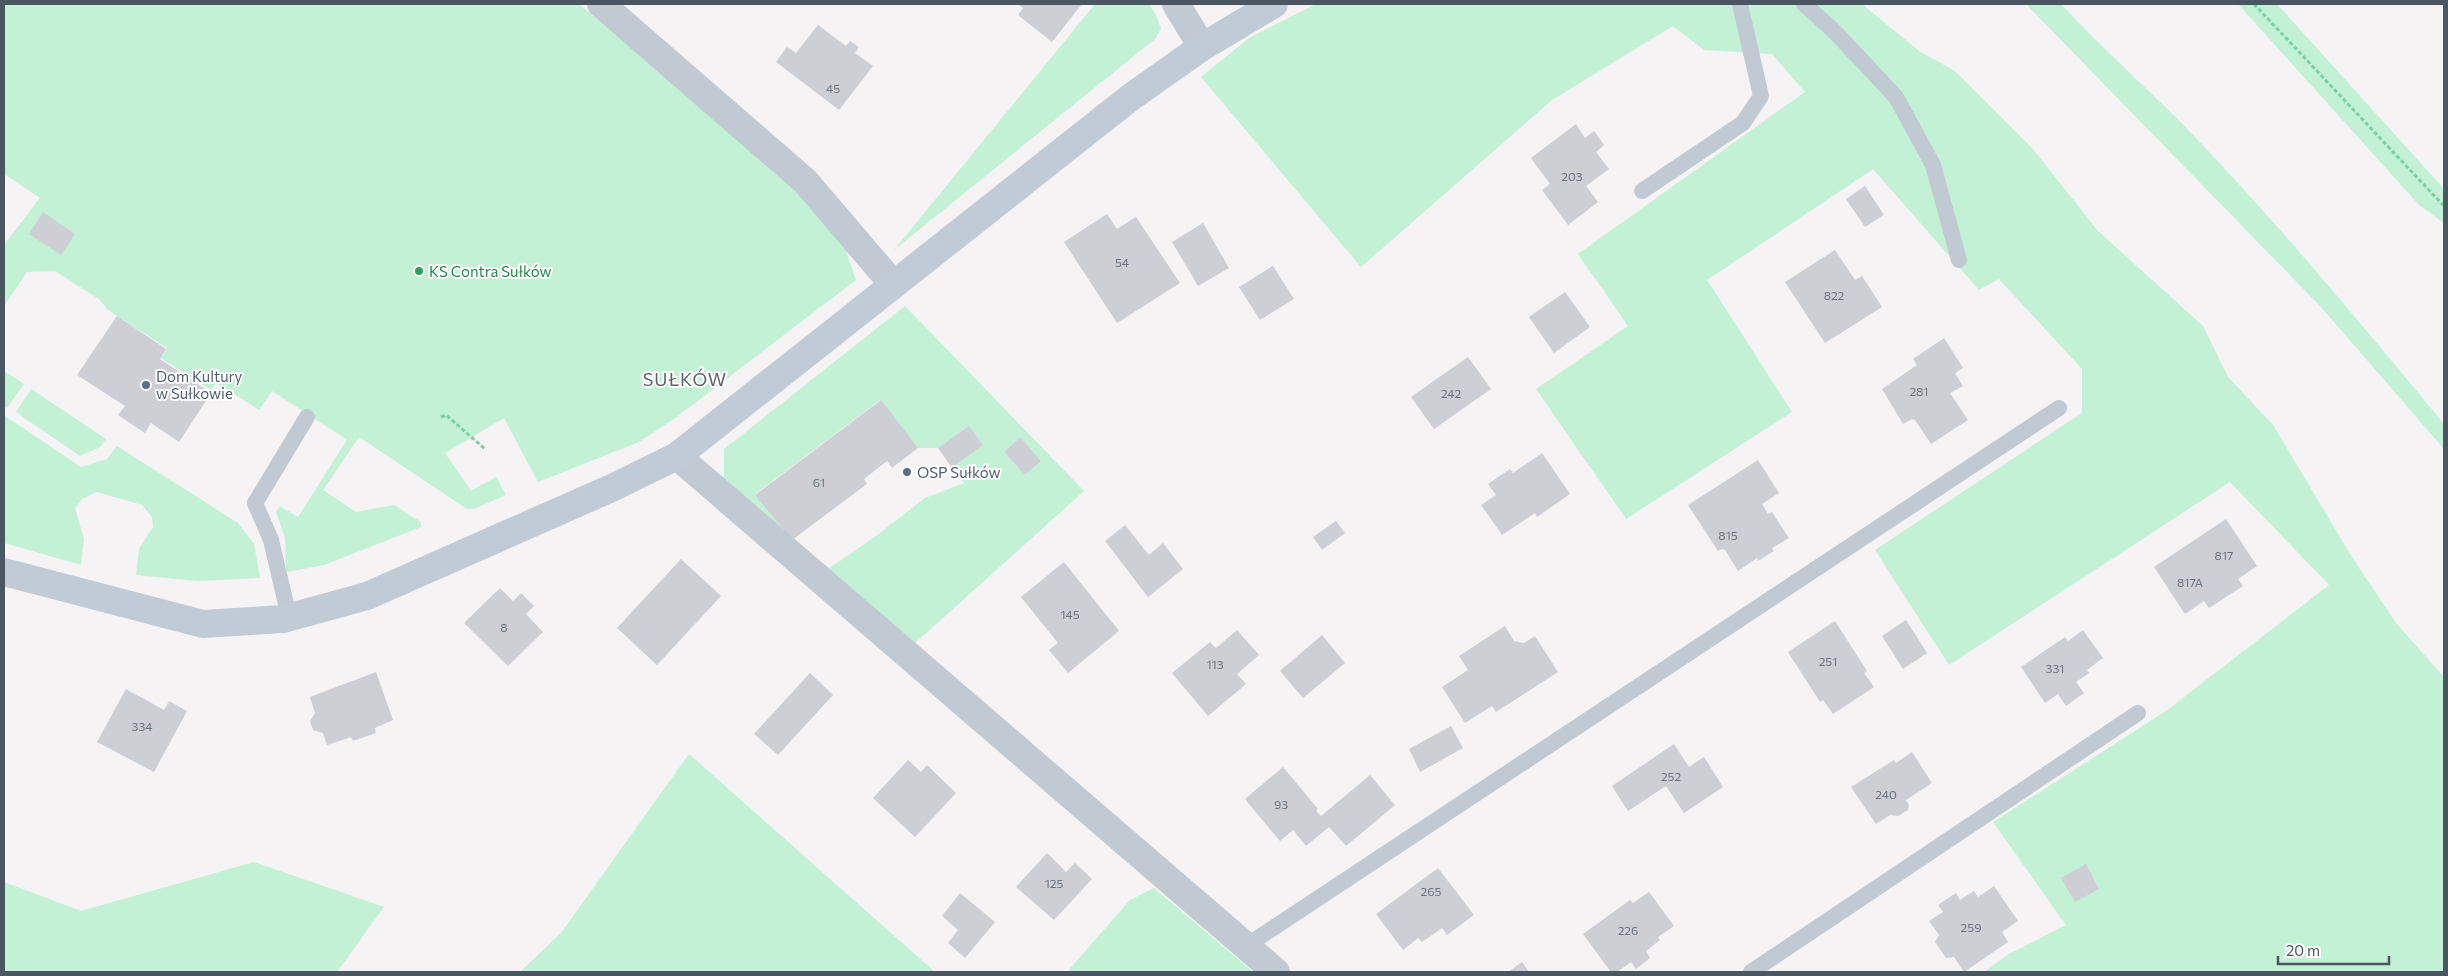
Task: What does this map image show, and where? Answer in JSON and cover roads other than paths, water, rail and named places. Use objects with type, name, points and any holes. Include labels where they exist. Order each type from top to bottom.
[{"type":"street","points":[[601,4],[805,180],[892,283]]},
{"type":"street","points":[[1176,4],[1202,47]]},
{"type":"street","points":[[4,572],[203,624],[289,617],[367,596],[614,487],[677,456],[892,283],[1099,121],[1202,47],[1274,4]]},
{"type":"street","points":[[677,456],[1276,972]]},
{"type":"lane","points":[[1642,191],[1742,123],[1761,96],[1740,4]]},
{"type":"lane","points":[[1804,4],[1834,31],[1896,97],[1933,166],[1959,260]]},
{"type":"lane","points":[[1246,946],[2059,408]]},
{"type":"lane","points":[[289,617],[270,540],[255,503],[308,417]]},
{"type":"lane","points":[[1751,972],[2138,714]]},
{"type":"place","name":"KS Contra Sułków","points":[[419,271]]},
{"type":"place","name":"Dom Kultury w Sułkowie","points":[[146,385]]},
{"type":"place","name":"OSP Sułków","points":[[907,472]]},
{"type":"district","name":"SUŁKÓW","points":[[685,379]]}]
